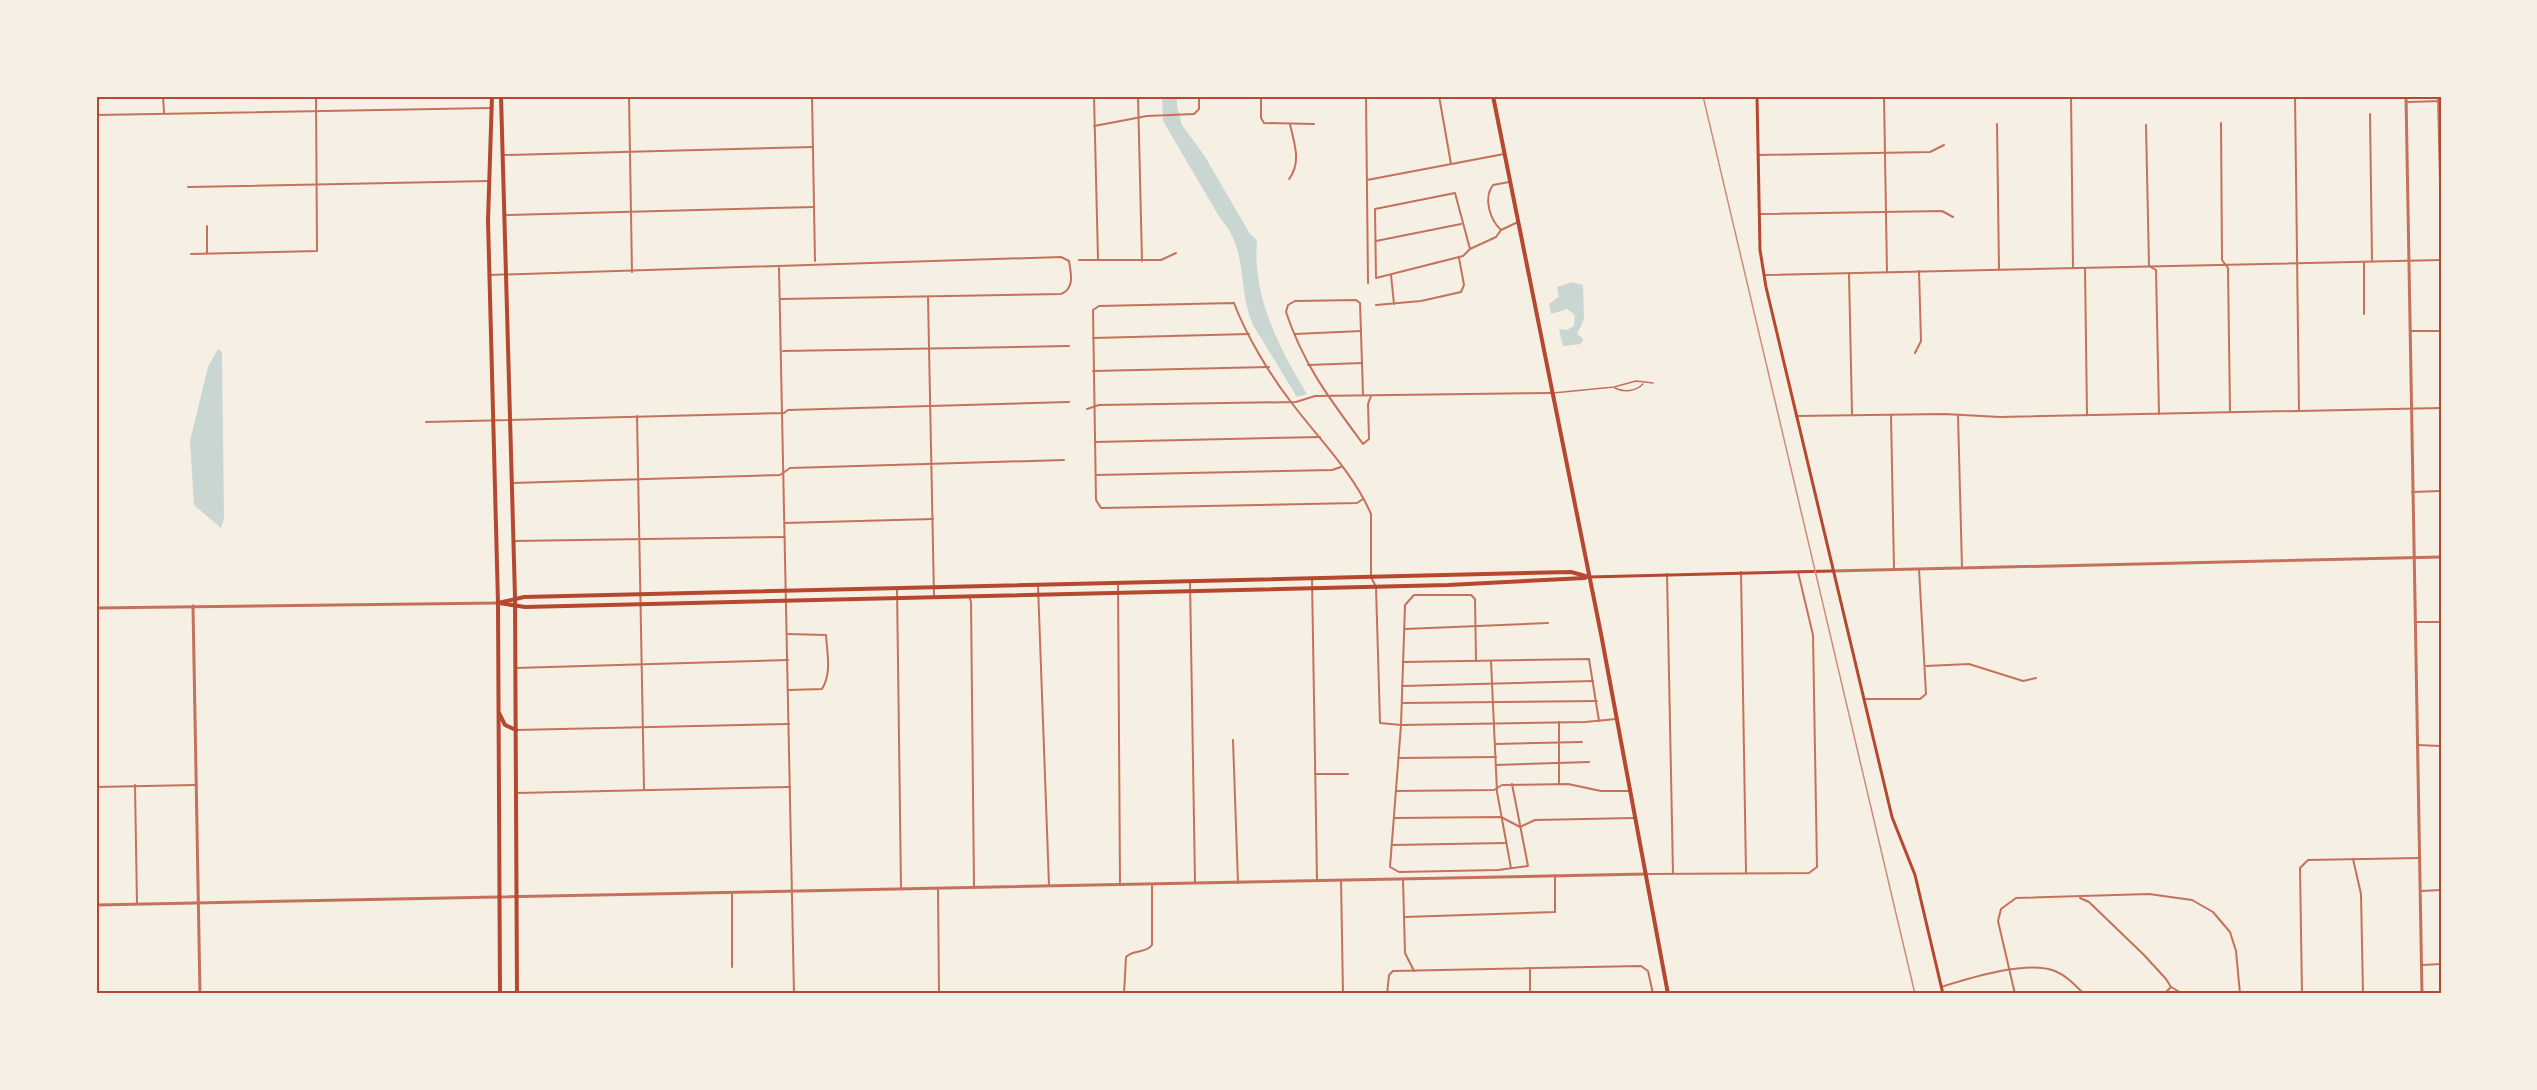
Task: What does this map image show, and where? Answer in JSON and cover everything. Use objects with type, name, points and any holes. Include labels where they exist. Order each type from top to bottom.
[{"type":"main road","points":[[492,96],[489,275],[498,603],[500,994]]},
{"type":"main road","points":[[501,96],[512,483],[517,994]]},
{"type":"main road","points":[[1493,96],[1589,577],[1668,994]]},
{"type":"main road","points":[[1757,96],[1759,214],[1764,275],[1892,817],[1915,875],[1943,994]]},
{"type":"main road","points":[[498,603],[514,607],[1191,592],[1448,585],[1667,574],[1833,571]]},
{"type":"main road","points":[[498,603],[514,597],[1571,572],[1589,577]]},
{"type":"main road","points":[[1448,575],[1448,585]]},
{"type":"main road","points":[[499,712],[505,725],[516,730]]},
{"type":"street","points":[[163,96],[164,113]]},
{"type":"street","points":[[191,254],[317,250],[316,96]]},
{"type":"street","points":[[629,96],[632,272]]},
{"type":"street","points":[[812,96],[815,262]]},
{"type":"street","points":[[1094,96],[1098,260]]},
{"type":"street","points":[[1138,96],[1142,261]]},
{"type":"street","points":[[1094,126],[1139,117],[1194,114],[1199,109],[1200,96]]},
{"type":"street","points":[[1261,96],[1262,121],[1270,124],[1314,124]]},
{"type":"street","points":[[1366,96],[1368,283]]},
{"type":"street","points":[[1439,96],[1451,164]]},
{"type":"street","points":[[1884,96],[1887,272]]},
{"type":"street","points":[[2071,96],[2073,268]]},
{"type":"street","points":[[2295,96],[2299,411]]},
{"type":"street","points":[[2406,96],[2422,994]]},
{"type":"street","points":[[2438,96],[2440,101],[2441,226]]},
{"type":"street","points":[[2407,102],[2440,101]]},
{"type":"street","points":[[96,115],[492,108]]},
{"type":"street","points":[[2370,114],[2372,262]]},
{"type":"street","points":[[2221,123],[2222,260],[2228,268],[2230,412]]},
{"type":"street","points":[[1289,179],[1296,165],[1296,145],[1290,124]]},
{"type":"street","points":[[1997,124],[1999,269]]},
{"type":"street","points":[[2146,125],[2149,266]]},
{"type":"street","points":[[1758,155],[1930,152],[1944,145]]},
{"type":"street","points":[[503,155],[813,147]]},
{"type":"street","points":[[1367,180],[1504,154]]},
{"type":"street","points":[[188,187],[489,181]]},
{"type":"street","points":[[1501,230],[1493,223],[1488,194],[1493,185],[1510,182]]},
{"type":"street","points":[[1470,249],[1461,224],[1455,193],[1375,209],[1376,278],[1458,258],[1470,249],[1496,237],[1501,230],[1518,222]]},
{"type":"street","points":[[505,215],[814,207]]},
{"type":"street","points":[[1759,214],[1942,211],[1953,216]]},
{"type":"street","points":[[1376,241],[1461,224]]},
{"type":"street","points":[[207,226],[207,253]]},
{"type":"street","points":[[1079,260],[1161,260],[1176,253]]},
{"type":"street","points":[[489,275],[779,267],[815,262],[1061,256],[1069,261],[1071,282],[1064,293],[781,299]]},
{"type":"street","points":[[1376,305],[1461,292],[1464,285],[1458,258]]},
{"type":"street","points":[[1764,275],[2441,260]]},
{"type":"street","points":[[2364,262],[2364,314]]},
{"type":"street","points":[[2149,266],[2156,270],[2159,414]]},
{"type":"street","points":[[779,267],[795,994]]},
{"type":"street","points":[[2085,268],[2087,415]]},
{"type":"street","points":[[1915,353],[1921,341],[1919,271]]},
{"type":"street","points":[[1850,273],[1852,415]]},
{"type":"street","points":[[1391,275],[1394,304]]},
{"type":"street","points":[[928,297],[934,597]]},
{"type":"street","points":[[1363,395],[1361,306],[1358,301],[1295,302],[1286,309],[1308,365],[1363,444],[1369,439],[1368,404],[1371,396]]},
{"type":"street","points":[[1363,499],[1357,503],[1104,508],[1099,506],[1096,500],[1095,475],[1094,309],[1099,306],[1234,303],[1249,334],[1290,401],[1320,437],[1363,499],[1371,514],[1371,577],[1376,587],[1379,720],[1382,724],[1494,724],[1616,719]]},
{"type":"street","points":[[2410,332],[2441,331]]},
{"type":"street","points":[[1294,334],[1361,332]]},
{"type":"street","points":[[1093,338],[1249,334]]},
{"type":"street","points":[[782,351],[1069,346]]},
{"type":"street","points":[[1308,365],[1362,363]]},
{"type":"street","points":[[1094,371],[1269,367]]},
{"type":"street","points":[[1087,409],[1094,406],[1290,401],[1329,396],[1552,393]]},
{"type":"street","points":[[426,422],[784,413],[789,410],[1069,402]]},
{"type":"street","points":[[1796,416],[1958,415],[1982,417],[2441,408]]},
{"type":"street","points":[[1891,415],[1894,569]]},
{"type":"street","points":[[1958,415],[1962,568]]},
{"type":"street","points":[[637,416],[644,789]]},
{"type":"street","points":[[1095,442],[1320,437]]},
{"type":"street","points":[[512,483],[780,475],[790,468],[1064,460]]},
{"type":"street","points":[[1095,475],[1332,470],[1341,467]]},
{"type":"street","points":[[2412,492],[2441,491]]},
{"type":"street","points":[[785,523],[933,519]]},
{"type":"street","points":[[513,542],[785,537]]},
{"type":"street","points":[[1833,571],[2441,557]]},
{"type":"street","points":[[1864,699],[1923,698],[1927,690],[1919,569]]},
{"type":"street","points":[[96,905],[1554,875],[1812,872],[1817,867],[1813,635],[1798,572]]},
{"type":"street","points":[[1742,573],[1746,873]]},
{"type":"street","points":[[1667,574],[1673,873]]},
{"type":"street","points":[[1312,578],[1317,880]]},
{"type":"street","points":[[1190,582],[1196,884]]},
{"type":"street","points":[[1118,584],[1120,885]]},
{"type":"street","points":[[1038,586],[1049,886]]},
{"type":"street","points":[[897,588],[901,890]]},
{"type":"street","points":[[1476,661],[1475,599],[1468,594],[1414,595],[1408,598],[1405,605],[1401,725],[1391,868],[1399,872],[1528,866],[1512,784]]},
{"type":"street","points":[[969,596],[971,602],[974,888]]},
{"type":"street","points":[[96,608],[193,606],[287,608],[498,603]]},
{"type":"street","points":[[178,994],[200,993],[193,606]]},
{"type":"street","points":[[2415,622],[2441,622]]},
{"type":"street","points":[[1405,629],[1548,623]]},
{"type":"street","points":[[787,634],[826,635],[828,662],[828,680],[822,689],[788,690]]},
{"type":"street","points":[[1403,662],[1587,659],[1597,701],[1599,721]]},
{"type":"street","points":[[515,668],[788,660]]},
{"type":"street","points":[[1491,661],[1497,787],[1511,868]]},
{"type":"street","points":[[1926,666],[1969,664],[2023,681],[2036,678]]},
{"type":"street","points":[[1402,686],[1593,681]]},
{"type":"street","points":[[1402,703],[1597,701]]},
{"type":"street","points":[[1559,722],[1559,784]]},
{"type":"street","points":[[516,730],[789,724]]},
{"type":"street","points":[[1233,740],[1238,883]]},
{"type":"street","points":[[1495,744],[1582,742]]},
{"type":"street","points":[[2417,745],[2441,746]]},
{"type":"street","points":[[1399,758],[1496,757]]},
{"type":"street","points":[[1496,765],[1589,762]]},
{"type":"street","points":[[1315,774],[1347,774]]},
{"type":"street","points":[[1396,791],[1494,790],[1497,787],[1512,784],[1559,784],[1601,791],[1629,791]]},
{"type":"street","points":[[135,785],[137,904]]},
{"type":"street","points":[[96,787],[195,785]]},
{"type":"street","points":[[516,793],[790,787]]},
{"type":"street","points":[[1394,818],[1501,817],[1520,827]]},
{"type":"street","points":[[1520,827],[1535,820],[1634,818]]},
{"type":"street","points":[[1392,845],[1506,843]]},
{"type":"street","points":[[2302,994],[2300,868],[2303,863],[2308,860],[2419,858]]},
{"type":"street","points":[[2353,859],[2361,894],[2363,994]]},
{"type":"street","points":[[1404,917],[1555,912],[1554,875]]},
{"type":"street","points":[[1403,879],[1405,953],[1414,971]]},
{"type":"street","points":[[1341,880],[1343,994]]},
{"type":"street","points":[[1124,994],[1126,957],[1132,952],[1147,950],[1152,945],[1152,884]]},
{"type":"street","points":[[938,889],[939,994]]},
{"type":"street","points":[[2420,891],[2441,890]]},
{"type":"street","points":[[732,893],[732,966]]},
{"type":"street","points":[[2014,994],[1998,921],[2005,904],[2016,898],[2149,894],[2180,897],[2204,905],[2222,921],[2234,941],[2240,994]]},
{"type":"street","points":[[2080,897],[2144,955],[2171,987],[2183,994]]},
{"type":"street","points":[[2422,965],[2441,964]]},
{"type":"street","points":[[1387,994],[1390,973],[1644,967],[1650,974],[1653,994]]},
{"type":"street","points":[[1941,987],[2031,968],[2053,970],[2069,980],[2084,994]]},
{"type":"street","points":[[1530,969],[1530,994]]},
{"type":"street","points":[[2164,994],[2171,987]]},
{"type":"lane","points":[[1552,393],[1614,387],[1636,381],[1644,384],[1653,383]]},
{"type":"lane","points":[[1614,387],[1620,390],[1637,390],[1644,384]]},
{"type":"shaded area","points":[[1162,96],[1177,96],[1182,125],[1204,155],[1250,234],[1257,240],[1257,261],[1263,301],[1278,340],[1307,394],[1297,397],[1253,325],[1245,298],[1235,243],[1163,121]]},
{"type":"shaded area","points":[[1572,282],[1583,285],[1584,319],[1577,334],[1583,339],[1581,344],[1563,346],[1559,329],[1567,330],[1574,326],[1575,315],[1567,309],[1551,314],[1549,304],[1559,297],[1557,287]]},
{"type":"shaded area","points":[[218,349],[222,352],[224,519],[221,528],[194,505],[190,441],[208,367]]},
{"type":"railway","points":[[1703,96],[1915,994]]}]
